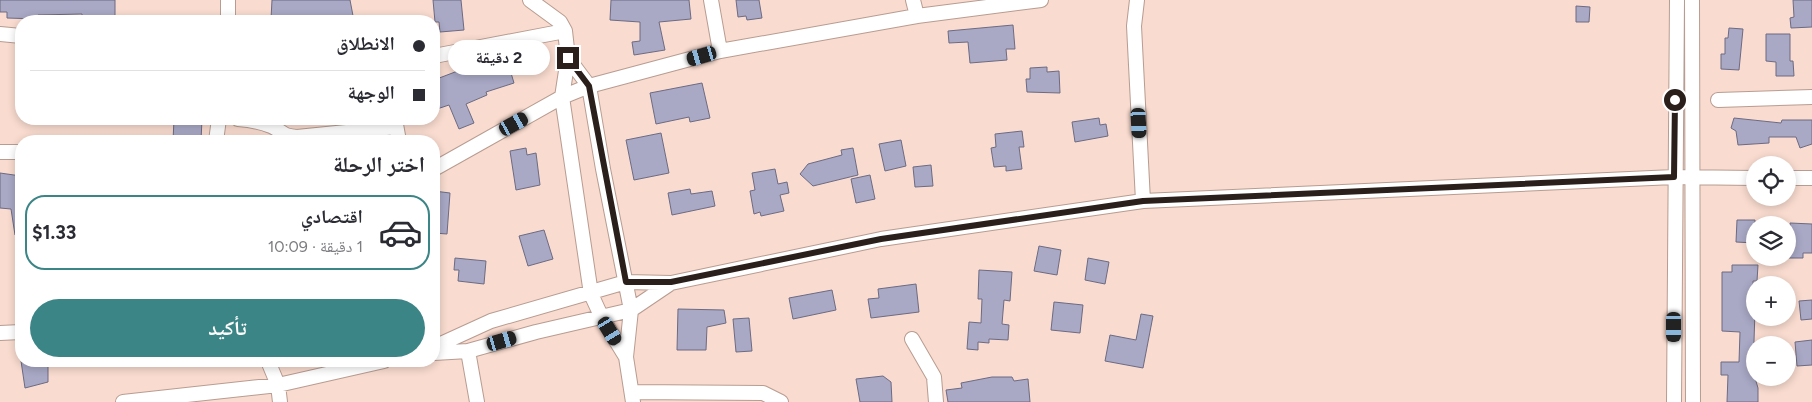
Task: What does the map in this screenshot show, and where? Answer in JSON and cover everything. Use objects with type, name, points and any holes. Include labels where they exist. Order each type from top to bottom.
[{"type":"street","points":[[228,0],[228,15]]},
{"type":"street","points":[[530,0],[560,22],[565,31],[568,58],[562,97],[591,294],[602,318],[626,357]]},
{"type":"street","points":[[711,0],[720,50]]},
{"type":"street","points":[[913,0],[917,16]]},
{"type":"street","points":[[440,165],[562,97],[589,86],[720,50],[917,16],[1041,0]]},
{"type":"street","points":[[1137,0],[1134,26],[1143,201]]},
{"type":"street","points":[[1674,402],[1674,177],[1677,0]]},
{"type":"street","points":[[1692,0],[1693,402]]},
{"type":"street","points":[[440,55],[565,31]]},
{"type":"street","points":[[0,34],[15,35]]},
{"type":"street","points":[[568,58],[589,86],[631,310],[626,357],[632,397],[763,393],[781,402]]},
{"type":"street","points":[[1718,100],[1812,97]]},
{"type":"street","points":[[268,125],[274,127],[283,135]]},
{"type":"street","points":[[311,135],[382,125]]},
{"type":"street","points":[[0,152],[15,152]]},
{"type":"street","points":[[440,344],[491,322],[591,294],[626,282],[671,282],[881,239],[1143,201],[1674,177],[1746,178]]},
{"type":"street","points":[[1796,178],[1812,178]]},
{"type":"street","points":[[440,353],[468,351],[536,332],[631,310],[671,282]]},
{"type":"street","points":[[0,333],[15,332]]},
{"type":"street","points":[[912,339],[934,377],[936,402]]},
{"type":"street","points":[[468,351],[478,402]]},
{"type":"street","points":[[270,367],[278,385],[280,402]]},
{"type":"street","points":[[123,402],[278,385],[358,367]]},
{"type":"building","points":[[0,0],[115,0],[115,15],[15,15],[15,18],[7,18],[7,12],[0,12]]},
{"type":"building","points":[[272,0],[350,0],[353,15],[271,15]]},
{"type":"building","points":[[433,0],[461,0],[464,30],[440,32],[440,15],[434,15]]},
{"type":"building","points":[[611,0],[689,0],[691,19],[659,22],[665,50],[634,55],[632,42],[640,41],[640,22],[610,20]]},
{"type":"building","points":[[736,0],[759,0],[762,18],[747,20],[746,16],[738,17]]},
{"type":"building","points":[[1793,0],[1812,0],[1812,27],[1791,28],[1790,18],[1794,17]]},
{"type":"building","points":[[1576,6],[1590,7],[1589,22],[1576,22]]},
{"type":"building","points":[[1013,25],[1015,49],[1006,49],[1007,60],[970,63],[968,42],[949,43],[948,31]]},
{"type":"building","points":[[1729,28],[1743,29],[1739,70],[1721,69],[1721,54],[1725,54],[1725,38],[1728,38]]},
{"type":"building","points":[[1766,34],[1790,34],[1790,61],[1793,61],[1794,76],[1776,76],[1776,62],[1766,61]]},
{"type":"building","points":[[505,53],[514,83],[486,92],[487,95],[466,104],[474,123],[459,129],[449,105],[440,108],[440,78]]},
{"type":"building","points":[[1047,67],[1047,72],[1059,71],[1060,93],[1027,92],[1026,79],[1030,79],[1030,68]]},
{"type":"building","points":[[702,83],[710,118],[690,122],[689,117],[656,124],[650,93]]},
{"type":"building","points":[[1099,118],[1100,125],[1106,124],[1108,136],[1075,142],[1072,122]]},
{"type":"building","points":[[1734,118],[1781,123],[1782,120],[1812,120],[1812,144],[1800,148],[1796,137],[1769,137],[1769,143],[1738,145],[1736,131],[1731,128]]},
{"type":"building","points":[[174,125],[202,125],[201,135],[173,135]]},
{"type":"building","points":[[1022,131],[1024,147],[1019,147],[1022,169],[1006,171],[1006,166],[994,167],[991,148],[996,147],[995,134]]},
{"type":"building","points":[[661,133],[669,173],[634,180],[626,140]]},
{"type":"building","points":[[901,140],[906,166],[885,171],[879,144]]},
{"type":"building","points":[[526,148],[527,155],[536,153],[540,185],[516,190],[510,151]]},
{"type":"building","points":[[853,148],[858,175],[813,186],[800,174],[808,164],[842,155],[841,150]]},
{"type":"building","points":[[931,165],[933,186],[915,187],[913,167]]},
{"type":"building","points":[[775,169],[778,184],[787,182],[789,193],[780,195],[784,211],[761,216],[760,212],[754,214],[750,191],[755,190],[752,173]]},
{"type":"building","points":[[0,173],[15,175],[15,235],[11,209],[0,208]]},
{"type":"building","points":[[870,175],[875,199],[856,203],[851,179]]},
{"type":"building","points":[[690,189],[691,194],[712,191],[715,206],[672,215],[668,193]]},
{"type":"building","points":[[440,192],[450,193],[447,234],[440,233]]},
{"type":"building","points":[[1737,220],[1746,220],[1746,243],[1736,242]]},
{"type":"building","points":[[1796,223],[1812,224],[1812,253],[1803,253],[1803,258],[1796,258]]},
{"type":"building","points":[[544,230],[553,259],[528,266],[519,236]]},
{"type":"building","points":[[1039,246],[1061,250],[1057,275],[1034,271]]},
{"type":"building","points":[[455,258],[486,261],[484,284],[458,281],[459,270],[454,270]]},
{"type":"building","points":[[1088,258],[1109,262],[1105,284],[1085,280]]},
{"type":"building","points":[[1732,265],[1758,266],[1757,276],[1746,276],[1746,326],[1754,326],[1754,336],[1746,336],[1746,386],[1757,386],[1758,402],[1727,402],[1728,375],[1721,375],[1721,362],[1739,362],[1740,332],[1722,331],[1722,272],[1732,272]]},
{"type":"building","points":[[979,270],[1012,272],[1010,301],[1004,300],[1002,324],[1009,325],[1008,340],[989,339],[989,343],[978,342],[978,350],[967,349],[969,322],[981,323],[982,299],[978,299]]},
{"type":"building","points":[[916,284],[919,312],[871,318],[868,299],[879,298],[878,289]]},
{"type":"building","points":[[832,290],[836,310],[793,319],[789,298]]},
{"type":"building","points":[[1812,300],[1812,319],[1801,320],[1799,301]]},
{"type":"building","points":[[1054,302],[1083,305],[1080,333],[1051,330]]},
{"type":"building","points":[[678,309],[724,310],[726,323],[707,327],[706,350],[677,350]]},
{"type":"building","points":[[1141,314],[1153,316],[1143,368],[1105,361],[1110,335],[1136,340]]},
{"type":"building","points":[[749,318],[752,351],[736,352],[733,319]]},
{"type":"building","points":[[1812,340],[1812,365],[1797,366],[1796,342]]},
{"type":"building","points":[[22,367],[48,367],[48,382],[25,388]]},
{"type":"building","points":[[883,376],[891,382],[892,402],[860,402],[856,379]]},
{"type":"building","points":[[992,377],[1012,377],[1014,381],[1028,379],[1030,402],[948,402],[946,390],[962,388],[961,383]]},
{"type":"route","points":[[568,58],[589,86],[603,169],[626,282],[671,282],[881,239],[1143,201],[1674,177],[1675,100]]}]
